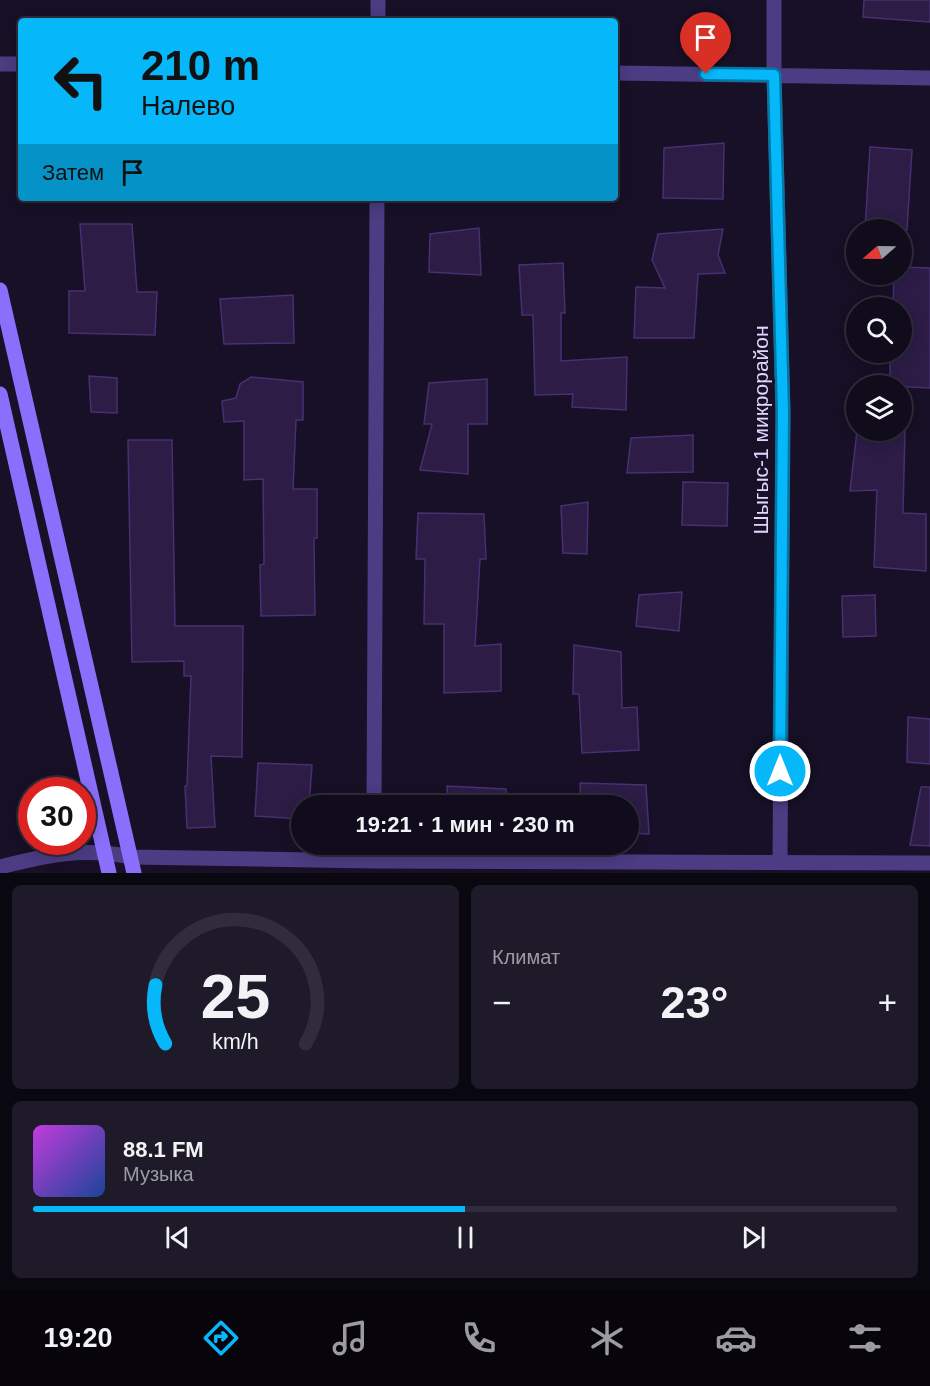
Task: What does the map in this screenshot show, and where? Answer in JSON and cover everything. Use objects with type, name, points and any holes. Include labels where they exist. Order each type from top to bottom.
[{"type":"street","points":[[378,0],[378,18]]},
{"type":"street","name":"Шыгыс-1 микрорайон","points":[[774,0],[783,412],[780,861]]},
{"type":"street","points":[[0,64],[18,64]]},
{"type":"street","points":[[618,73],[930,78]]},
{"type":"street","points":[[374,795],[377,201]]},
{"type":"street","points":[[0,290],[134,873]]},
{"type":"street","points":[[0,394],[109,873]]},
{"type":"street","points":[[0,867],[58,852],[105,852],[131,857],[373,861],[930,863]]},
{"type":"street","points":[[373,855],[373,861]]},
{"type":"building","points":[[864,0],[930,0],[930,22],[863,17]]},
{"type":"building","points":[[724,143],[723,199],[663,198],[664,148]]},
{"type":"building","points":[[870,147],[912,150],[908,219],[866,219]]},
{"type":"building","points":[[80,224],[132,224],[137,292],[157,292],[155,335],[69,333],[69,291],[85,291]]},
{"type":"building","points":[[479,228],[481,275],[429,272],[430,234]]},
{"type":"building","points":[[723,229],[718,255],[725,273],[698,274],[694,338],[634,338],[636,287],[665,288],[652,260],[658,234]]},
{"type":"building","points":[[563,263],[565,313],[561,313],[561,361],[627,357],[626,410],[572,407],[573,394],[535,395],[533,315],[522,315],[519,265]]},
{"type":"building","points":[[912,267],[930,268],[930,388],[912,387],[912,375],[890,375],[890,363],[912,363],[912,297],[893,297],[894,285],[912,285]]},
{"type":"building","points":[[293,295],[294,343],[224,344],[220,299]]},
{"type":"building","points":[[89,376],[117,378],[117,413],[91,412]]},
{"type":"building","points":[[251,377],[303,382],[303,420],[296,420],[293,489],[317,489],[317,538],[314,538],[315,615],[261,616],[260,565],[264,564],[263,479],[244,480],[244,421],[224,422],[222,401],[236,398],[240,384]]},
{"type":"building","points":[[487,379],[487,424],[468,424],[468,474],[420,470],[432,424],[424,424],[429,383]]},
{"type":"building","points":[[693,435],[693,472],[627,473],[631,438]]},
{"type":"building","points":[[128,440],[172,440],[175,626],[243,626],[242,757],[211,756],[215,827],[187,828],[185,786],[187,786],[191,676],[184,676],[184,661],[132,662]]},
{"type":"building","points":[[856,441],[905,441],[903,513],[926,514],[926,571],[874,567],[877,490],[850,491]]},
{"type":"building","points":[[683,482],[728,483],[727,526],[682,525]]},
{"type":"building","points":[[588,502],[587,554],[563,553],[561,506]]},
{"type":"building","points":[[418,513],[484,514],[486,559],[480,559],[475,646],[501,644],[501,691],[444,693],[444,624],[424,624],[425,559],[416,559]]},
{"type":"building","points":[[682,592],[679,631],[636,626],[639,595]]},
{"type":"building","points":[[875,595],[876,636],[843,637],[842,596]]},
{"type":"building","points":[[574,645],[621,652],[622,708],[637,707],[639,750],[582,753],[579,694],[573,694]]},
{"type":"building","points":[[908,717],[930,719],[930,764],[907,762]]},
{"type":"building","points":[[258,763],[312,765],[310,795],[291,795],[291,818],[255,816]]},
{"type":"building","points":[[580,783],[646,785],[649,834],[639,834],[639,795],[581,795]]},
{"type":"building","points":[[447,786],[506,789],[506,795],[447,795]]},
{"type":"building","points":[[921,787],[930,787],[930,846],[910,845]]},
{"type":"route","points":[[706,74],[774,75],[783,412],[780,771]]}]
